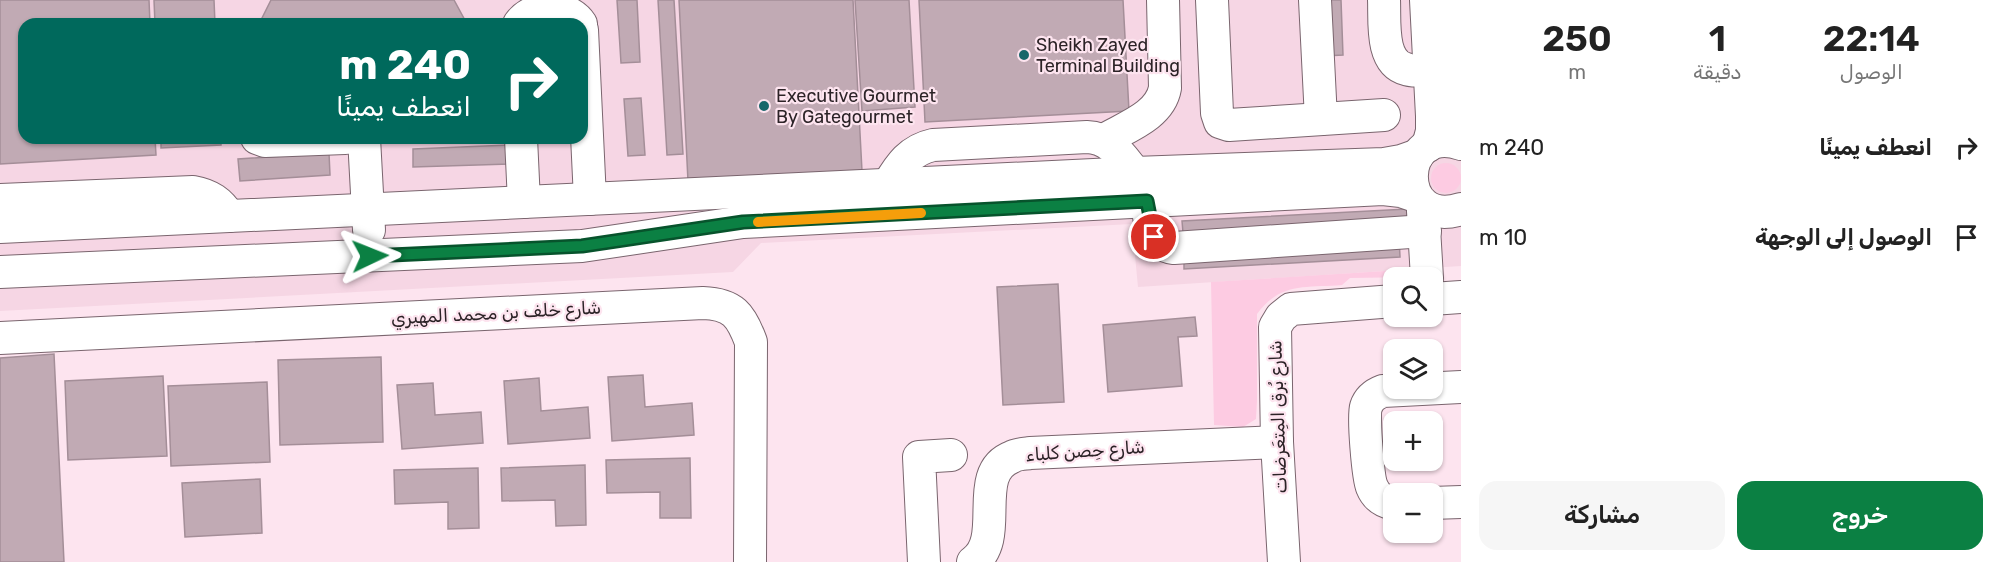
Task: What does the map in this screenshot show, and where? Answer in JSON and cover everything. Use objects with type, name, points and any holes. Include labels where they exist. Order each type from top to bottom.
[{"type":"street","points":[[1212,0],[1217,113],[1220,122],[1229,125],[1384,115]]},
{"type":"street","points":[[1315,0],[1306,120],[1312,151],[1319,166]]},
{"type":"street","points":[[1384,0],[1387,44],[1391,58],[1402,68],[1430,70]]},
{"type":"street","points":[[1426,0],[1432,123],[1423,150],[1411,171],[1413,188],[1418,199],[1425,231],[1427,267]]},
{"type":"street","points":[[1453,0],[1461,131]]},
{"type":"street","points":[[523,18],[533,11],[545,10],[569,12],[577,18]]},
{"type":"street","points":[[1163,11],[1201,33],[1214,46]]},
{"type":"street","points":[[1104,140],[1155,109],[1164,96],[1163,11]]},
{"type":"street","points":[[588,108],[601,244]]},
{"type":"street","points":[[1283,168],[1288,153],[1306,120]]},
{"type":"street","points":[[888,185],[905,159],[913,152],[933,145],[1087,137],[1104,140],[1111,145],[1141,187],[1154,237],[1166,247],[1425,231]]},
{"type":"street","points":[[0,272],[571,247],[743,222],[1141,187],[1283,168],[1392,163],[1448,141],[1461,144]]},
{"type":"street","points":[[364,144],[370,256]]},
{"type":"street","points":[[521,144],[524,202]]},
{"type":"street","points":[[0,227],[888,185],[1383,189],[1401,191],[1440,212],[1461,209]]},
{"type":"street","points":[[0,200],[193,192],[213,198],[229,216]]},
{"type":"street","points":[[1443,298],[1461,297]]},
{"type":"street","name":"شارع خلف بن محمد المهيري","points":[[0,338],[717,303],[732,309],[744,323],[751,342],[750,562]]},
{"type":"street","name":"شارع بُرق المِتعَرضات","points":[[1284,562],[1277,442],[1275,327],[1281,317],[1291,309],[1383,303]]},
{"type":"street","points":[[1383,500],[1376,494],[1370,480],[1365,416],[1367,403],[1383,391],[1461,387]]},
{"type":"street","name":"شارع حِصن كلباء","points":[[973,562],[978,558],[987,542],[990,525],[990,485],[996,470],[1010,457],[1030,453],[1277,442]]},
{"type":"street","points":[[924,562],[918,457],[951,455]]},
{"type":"street","points":[[1443,503],[1461,502]]},
{"type":"shaded area","points":[[0,0],[1461,0],[1461,266],[1383,267],[1383,271],[1138,287],[1132,224],[761,243],[733,272],[0,311]]},
{"type":"shaded area","points":[[1446,163],[1457,167],[1461,178],[1457,189],[1446,193],[1435,189],[1431,178],[1435,167]]},
{"type":"shaded area","points":[[1383,271],[1383,278],[1350,278],[1342,285],[1305,287],[1285,292],[1275,296],[1257,314],[1256,419],[1243,427],[1214,425],[1211,282]]},
{"type":"building","points":[[0,0],[149,0],[150,18],[18,18],[18,144],[155,144],[156,155],[0,164]]},
{"type":"building","points":[[154,0],[214,0],[215,18],[155,18]]},
{"type":"building","points":[[271,0],[454,0],[464,18],[262,18]]},
{"type":"building","points":[[617,0],[637,0],[640,62],[621,63]]},
{"type":"building","points":[[658,0],[674,0],[683,154],[667,155]]},
{"type":"building","points":[[679,0],[853,0],[862,171],[688,181]]},
{"type":"building","points":[[855,0],[909,0],[915,107],[862,111]]},
{"type":"building","name":"Sheikh Zayed Terminal Building","points":[[919,0],[1123,0],[1129,111],[925,122]]},
{"type":"building","points":[[1321,0],[1341,0],[1343,55],[1324,56]]},
{"type":"building","points":[[641,98],[645,155],[628,156],[624,99]]},
{"type":"building","points":[[161,144],[221,144],[221,145],[161,148]]},
{"type":"building","points":[[510,145],[511,164],[413,167],[413,149]]},
{"type":"building","points":[[329,153],[330,175],[240,181],[238,159]]},
{"type":"building","points":[[1407,209],[1407,220],[1183,233],[1182,221]]},
{"type":"building","points":[[1399,237],[1400,257],[1184,269],[1184,250]]},
{"type":"building","points":[[1058,284],[1064,402],[1003,405],[997,287]]},
{"type":"building","points":[[1195,317],[1197,336],[1178,337],[1182,386],[1108,392],[1103,325]]},
{"type":"building","points":[[54,354],[64,562],[0,562],[0,358]]},
{"type":"building","points":[[381,357],[383,442],[280,445],[278,360]]},
{"type":"building","points":[[643,375],[645,407],[692,403],[694,435],[612,441],[608,377]]},
{"type":"building","points":[[163,376],[167,456],[68,460],[65,381]]},
{"type":"building","points":[[539,378],[541,411],[588,407],[590,438],[508,444],[504,381]]},
{"type":"building","points":[[267,382],[270,462],[171,466],[168,386]]},
{"type":"building","points":[[433,383],[435,415],[481,412],[483,443],[402,449],[397,385]]},
{"type":"building","points":[[690,458],[691,518],[660,518],[660,492],[607,493],[606,460]]},
{"type":"building","points":[[585,465],[586,525],[556,526],[555,500],[502,501],[501,468]]},
{"type":"building","points":[[478,468],[479,528],[448,529],[448,502],[395,504],[394,470]]},
{"type":"building","points":[[260,479],[262,533],[185,537],[182,483]]},
{"type":"slow traffic","points":[[758,222],[921,213]]},
{"type":"place","name":"Sheikh Zayed Terminal Building","points":[[1024,55]]},
{"type":"place","name":"Executive Gourmet By Gategourmet","points":[[764,106]]},
{"type":"route","points":[[370,256],[582,246],[743,222],[1147,201],[1154,237]]}]
